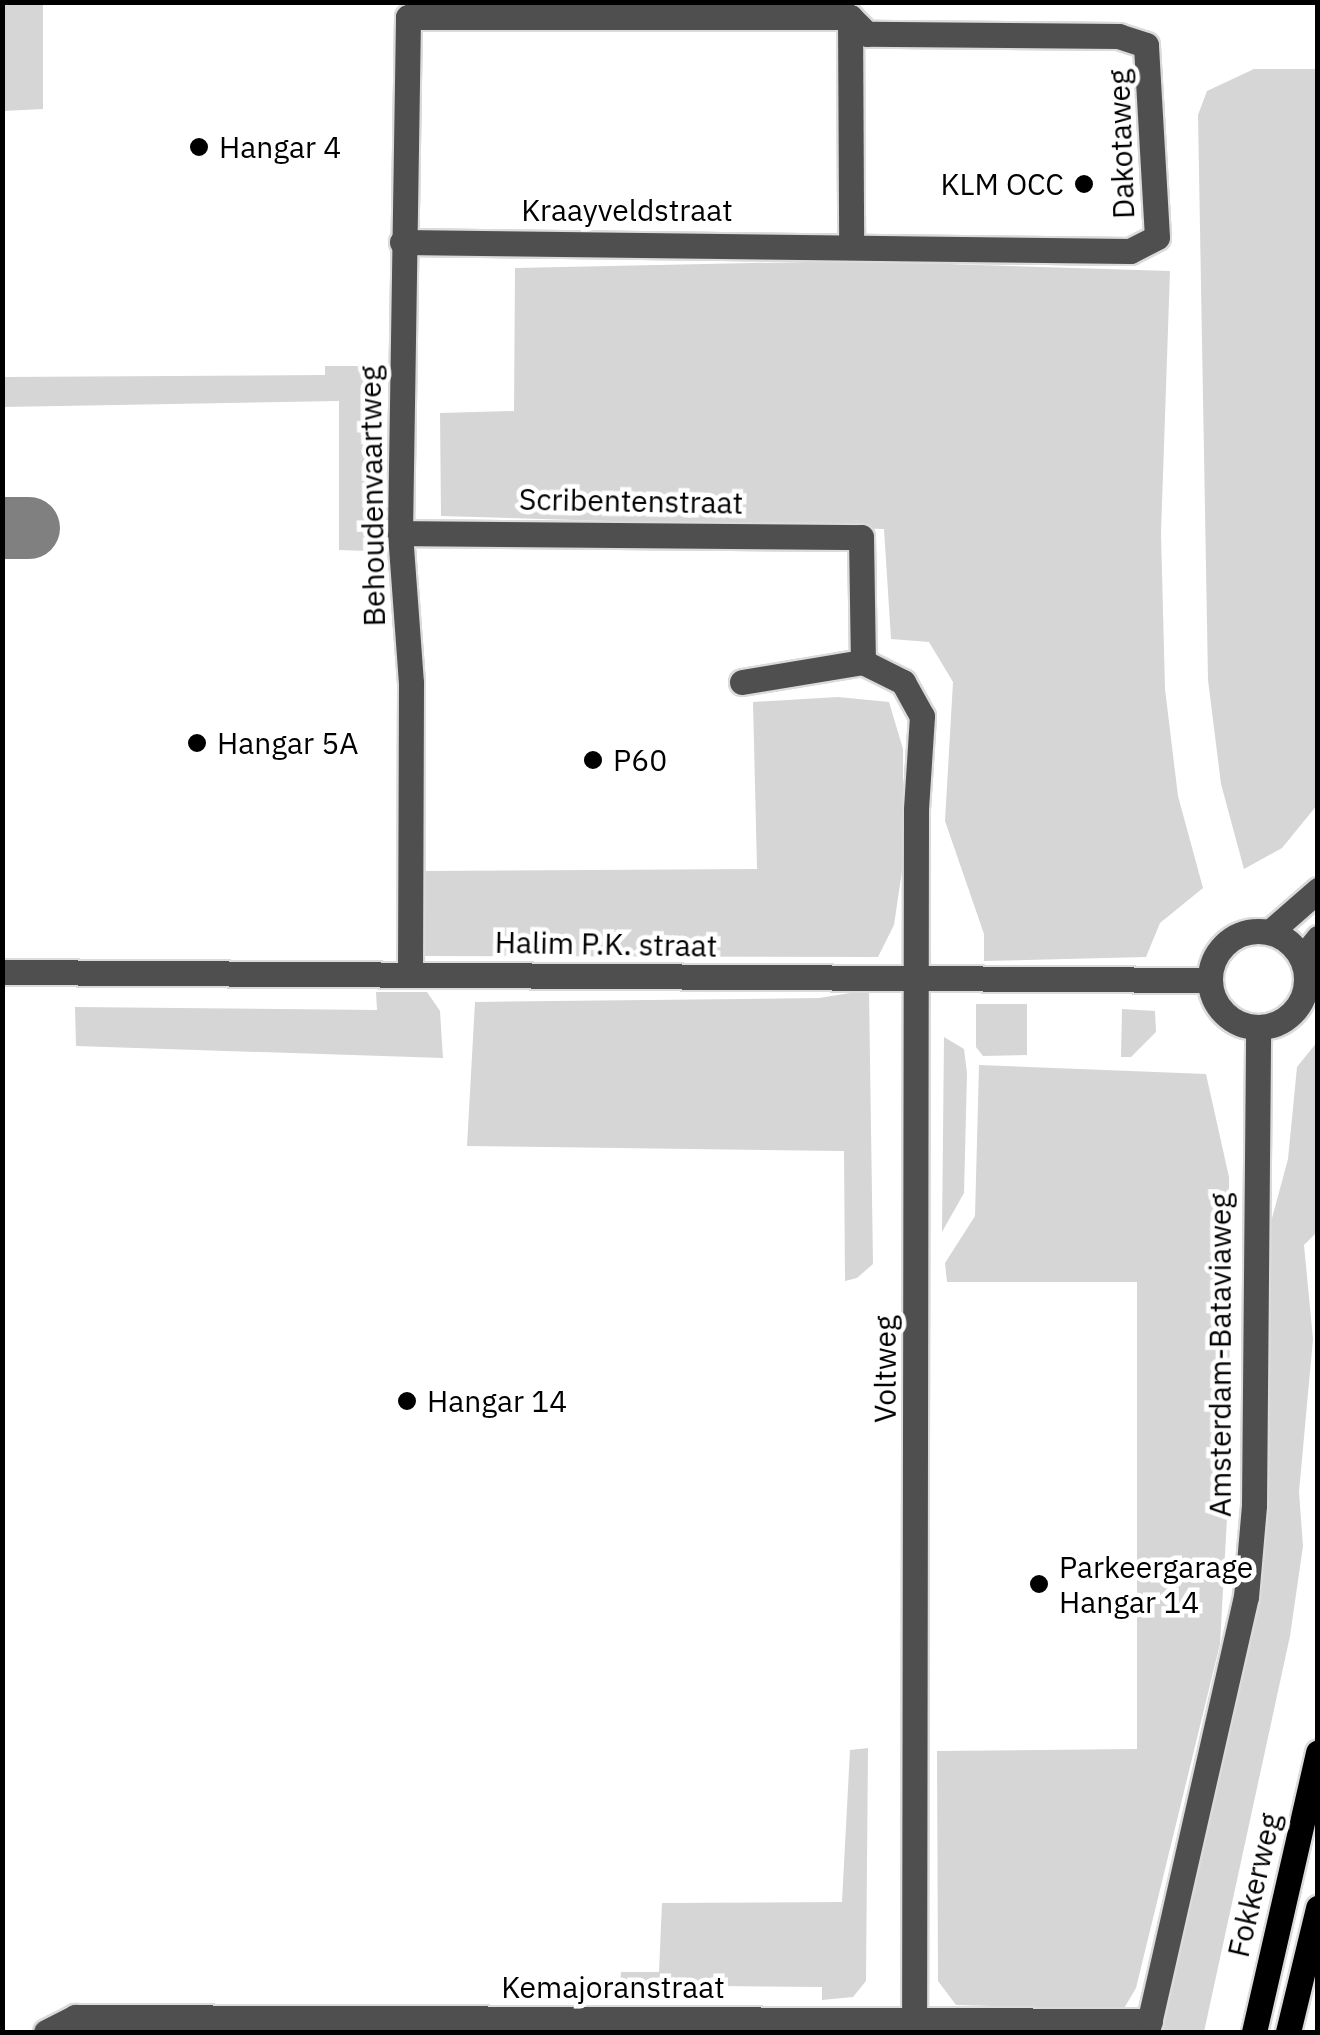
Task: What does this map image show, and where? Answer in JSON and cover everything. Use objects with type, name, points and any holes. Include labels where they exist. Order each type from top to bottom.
[{"type":"main road","name":"Fokkerweg","points":[[1254,2032],[1318,1752]]},
{"type":"main road","points":[[1288,2032],[1318,1908]]},
{"type":"street","name":"Behoudenvaartweg","points":[[410,974],[411,683],[400,533],[408,17],[850,17]]},
{"type":"street","points":[[850,17],[851,243]]},
{"type":"street","name":"Dakotaweg","points":[[850,17],[867,34],[1120,36],[1146,45],[1157,237],[1130,252],[851,243]]},
{"type":"street","name":"Kraayveldstraat","points":[[402,242],[851,243]]},
{"type":"street","name":"Scribentenstraat","points":[[400,533],[861,537],[863,662]]},
{"type":"street","points":[[742,682],[863,662]]},
{"type":"street","name":"Voltweg","points":[[863,662],[904,682],[922,716],[914,2022]]},
{"type":"street","points":[[1270,932],[1318,890]]},
{"type":"street","points":[[1270,932],[1310,948],[1302,999],[1291,1014],[1258,1027],[1224,1014],[1209,980],[1212,962],[1235,936],[1270,932]]},
{"type":"street","name":"Halim P.K. straat","points":[[2,972],[1209,980]]},
{"type":"street","name":"Amsterdam-Bataviaweg","points":[[1148,2027],[1246,1597],[1254,1505],[1258,1027]]},
{"type":"street","name":"Kemajoranstraat","points":[[46,2032],[75,2017],[668,2026],[808,2027],[914,2022],[1148,2027]]},
{"type":"shaded area","points":[[2,3],[43,3],[43,109],[3,111]]},
{"type":"shaded area","points":[[1254,69],[1317,69],[1318,804],[1282,848],[1244,869],[1221,784],[1208,680],[1198,115],[1207,91]]},
{"type":"shaded area","points":[[854,261],[1170,271],[1161,533],[1165,689],[1178,796],[1203,888],[1160,923],[1146,957],[984,961],[984,934],[945,821],[953,682],[929,642],[891,639],[884,529],[441,516],[440,413],[514,411],[515,268]]},
{"type":"shaded area","points":[[325,366],[367,366],[368,551],[339,550],[339,401],[3,407],[3,377],[325,375]]},
{"type":"shaded area","points":[[838,697],[889,702],[903,749],[903,864],[894,925],[878,957],[422,956],[423,871],[757,869],[753,702]]},
{"type":"shaded area","points":[[869,990],[873,1264],[857,1278],[845,1281],[844,1151],[467,1146],[475,1002],[819,998]]},
{"type":"shaded area","points":[[376,992],[427,992],[440,1011],[443,1058],[76,1046],[75,1007],[377,1010]]},
{"type":"shaded area","points":[[976,1004],[1027,1004],[1027,1055],[983,1056],[976,1047]]},
{"type":"shaded area","points":[[1122,1009],[1155,1011],[1156,1032],[1131,1057],[1121,1057]]},
{"type":"shaded area","points":[[944,1037],[964,1049],[967,1073],[964,1193],[942,1232]]},
{"type":"shaded area","points":[[1317,1042],[1317,1232],[1304,1245],[1313,1339],[1299,1492],[1303,1546],[1290,1636],[1204,2032],[1157,2032],[1247,1653],[1259,1565],[1268,1233],[1288,1159],[1297,1067]]},
{"type":"shaded area","points":[[979,1065],[1206,1074],[1229,1177],[1230,1464],[1220,1644],[1136,1988],[1123,2010],[956,2005],[938,1981],[937,1751],[1137,1749],[1137,1282],[947,1282],[945,1263],[975,1216]]},
{"type":"shaded area","points":[[868,1748],[866,1981],[853,1997],[822,2000],[822,1987],[620,1985],[621,1972],[659,1972],[662,1903],[842,1902],[850,1750]]},
{"type":"taxiway","points":[[2,528],[29,528]]},
{"type":"place","name":"Hangar 4","points":[[199,147]]},
{"type":"place","name":"KLM OCC","points":[[1084,184]]},
{"type":"place","name":"Hangar 5A","points":[[197,743]]},
{"type":"place","name":"P60","points":[[593,760]]},
{"type":"place","name":"Hangar 14","points":[[407,1401]]},
{"type":"place","name":"Parkeergarage Hangar 14","points":[[1039,1584]]}]
